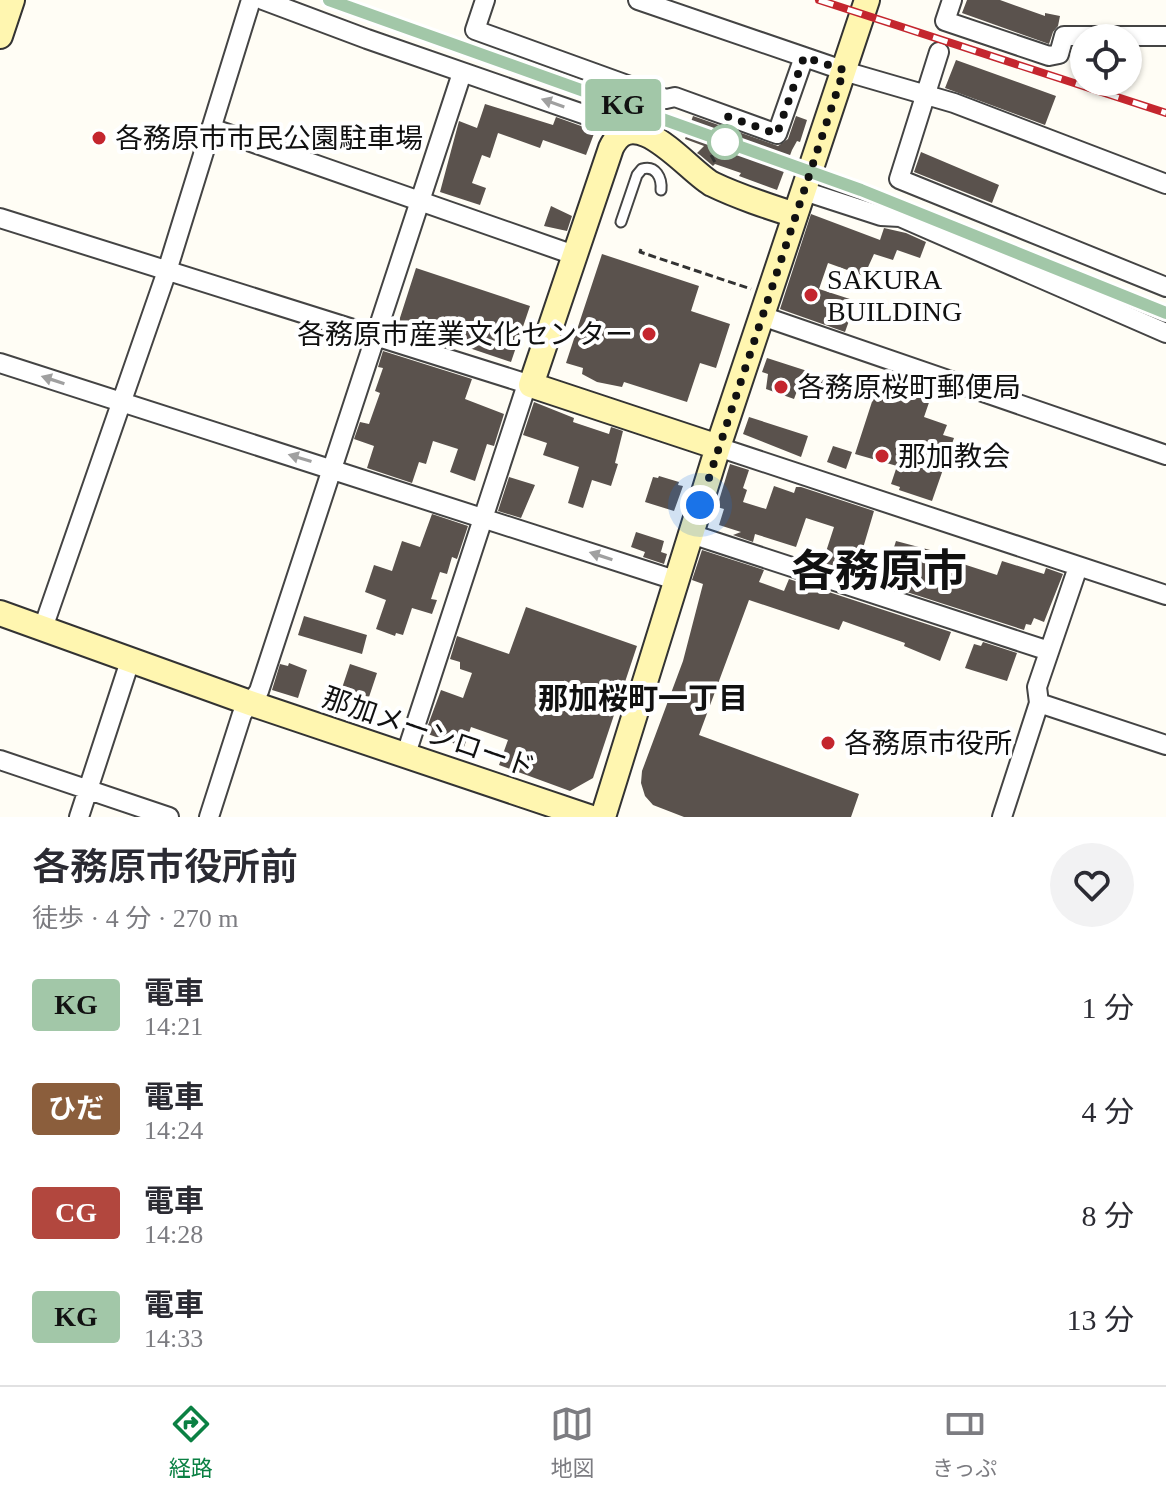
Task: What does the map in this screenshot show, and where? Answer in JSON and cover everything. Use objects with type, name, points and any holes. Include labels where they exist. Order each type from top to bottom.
[{"type":"street","points":[[0,36],[12,0]]},
{"type":"street","points":[[0,613],[43,628],[167,271],[251,0]]},
{"type":"street","points":[[263,0],[609,123],[625,133]]},
{"type":"street","points":[[485,0],[475,30],[666,99],[675,97],[777,134],[804,57]]},
{"type":"street","points":[[638,0],[804,57],[954,103],[1166,184]]},
{"type":"street","points":[[603,817],[675,580],[867,0]]},
{"type":"street","points":[[952,0],[945,21],[1049,56],[1059,54],[1064,36],[1166,36]]},
{"type":"street","points":[[939,52],[899,179],[1166,287]]},
{"type":"street","points":[[209,817],[242,714],[259,691],[462,73]]},
{"type":"street","points":[[211,128],[574,255]]},
{"type":"street","points":[[406,754],[529,385],[617,138],[633,132],[651,137],[673,151],[709,182],[795,215]]},
{"type":"street","points":[[804,191],[881,216],[900,217],[1166,333]]},
{"type":"street","points":[[0,218],[529,385],[1166,595]]},
{"type":"street","points":[[765,306],[1166,455]]},
{"type":"street","points":[[0,363],[675,580]]},
{"type":"street","points":[[691,534],[1049,651]]},
{"type":"street","points":[[1002,817],[1039,703],[1037,687],[1078,567]]},
{"type":"street","name":"那加メーンロード","points":[[43,628],[250,703],[589,817]]},
{"type":"street","points":[[79,817],[130,661]]},
{"type":"street","points":[[1039,703],[1166,745]]},
{"type":"street","points":[[0,760],[169,817]]},
{"type":"lane","points":[[621,222],[637,175],[642,169],[656,172],[661,190]]},
{"type":"path","points":[[641,249],[640,252],[765,306]]},
{"type":"building","points":[[967,0],[1000,0],[1045,16],[1045,13],[1060,16],[1058,26],[1049,44],[962,13]]},
{"type":"building","points":[[956,60],[1056,96],[1045,125],[945,88]]},
{"type":"building","points":[[485,104],[553,125],[556,117],[595,131],[586,155],[543,140],[540,148],[498,133],[490,158],[482,155],[472,183],[486,188],[480,205],[440,192],[459,121],[477,128]]},
{"type":"building","points":[[693,116],[778,146],[788,139],[796,116],[807,120],[777,190],[739,176],[741,173],[715,164],[713,166],[697,153],[704,146],[685,139]]},
{"type":"building","points":[[921,152],[999,185],[992,203],[914,172]]},
{"type":"building","points":[[551,206],[572,216],[567,231],[544,226]]},
{"type":"building","points":[[811,214],[880,240],[884,228],[926,242],[920,258],[897,250],[893,260],[874,254],[864,276],[828,263],[819,289],[856,301],[845,332],[780,309]]},
{"type":"building","points":[[602,254],[699,286],[691,311],[730,324],[716,368],[700,363],[687,402],[624,382],[622,387],[597,382],[582,374],[583,368],[566,363]]},
{"type":"building","points":[[416,268],[530,306],[511,362],[398,324]]},
{"type":"building","points":[[383,351],[472,379],[465,399],[504,414],[494,446],[487,444],[475,481],[450,472],[458,449],[433,441],[426,464],[419,462],[412,483],[367,468],[374,446],[354,439],[360,422],[369,424],[380,393],[375,391],[383,368],[378,367]]},
{"type":"building","points":[[767,358],[829,378],[824,392],[800,383],[794,399],[766,389],[768,374],[762,372]]},
{"type":"building","points":[[881,374],[901,381],[902,377],[934,388],[924,417],[947,425],[943,435],[954,438],[932,501],[899,490],[900,487],[891,484],[897,466],[855,454]]},
{"type":"building","points":[[534,402],[574,418],[573,422],[609,434],[611,427],[623,431],[611,486],[592,480],[583,508],[568,503],[579,467],[543,455],[547,443],[523,435]]},
{"type":"building","points":[[749,417],[808,436],[801,457],[743,434]]},
{"type":"building","points":[[833,446],[852,452],[846,469],[827,462]]},
{"type":"building","points":[[730,464],[749,470],[743,488],[747,490],[743,502],[766,509],[774,486],[794,493],[796,487],[801,487],[874,511],[855,575],[822,564],[834,527],[806,518],[796,547],[755,534],[753,542],[733,535],[741,532],[719,525],[724,509],[717,507]]},
{"type":"building","points":[[659,476],[683,486],[674,511],[645,502],[653,477]]},
{"type":"building","points":[[509,477],[535,485],[521,518],[498,511]]},
{"type":"building","points":[[432,514],[468,526],[457,559],[452,557],[447,574],[440,572],[431,599],[437,600],[432,614],[412,608],[403,635],[396,633],[395,636],[376,629],[386,600],[365,592],[374,565],[392,571],[402,541],[420,547]]},
{"type":"building","points":[[636,532],[664,541],[661,552],[667,554],[664,564],[643,557],[645,552],[631,547]]},
{"type":"building","points":[[896,541],[961,559],[960,563],[997,575],[1002,561],[1044,574],[1046,568],[1063,574],[1044,622],[1034,618],[1024,630],[882,584]]},
{"type":"building","points":[[702,550],[764,570],[759,582],[784,591],[789,579],[951,632],[940,661],[904,646],[905,643],[843,621],[839,630],[749,600],[699,735],[859,794],[851,817],[684,817],[653,805],[645,796],[641,783],[642,771],[683,661],[703,584],[692,580]]},
{"type":"building","points":[[526,607],[637,646],[593,778],[570,791],[499,765],[508,740],[471,727],[464,747],[425,733],[441,690],[463,698],[472,673],[460,669],[460,662],[450,659],[457,636],[509,654]]},
{"type":"building","points":[[304,616],[367,635],[362,654],[298,635]]},
{"type":"building","points":[[983,642],[1017,653],[1007,681],[965,668],[974,644],[981,646]]},
{"type":"building","points":[[289,663],[307,670],[298,698],[272,690],[280,664],[288,666]]},
{"type":"building","points":[[350,664],[377,673],[369,697],[342,688]]},
{"type":"railway","points":[[329,0],[861,190],[1166,313]]},
{"type":"railway","points":[[819,0],[1166,113]]},
{"type":"train","name":"KG","points":[[329,0],[861,190],[1166,313]]},
{"type":"place","name":"各務原市市民公園駐車場","points":[[99,138]]},
{"type":"place","name":"SAKURA BUILDING","points":[[811,295]]},
{"type":"place","name":"各務原市産業文化センター","points":[[649,334]]},
{"type":"place","name":"各務原桜町郵便局","points":[[781,387]]},
{"type":"place","name":"那加教会","points":[[882,456]]},
{"type":"place","name":"各務原市役所","points":[[828,743]]},
{"type":"district","name":"各務原市","points":[[879,571]]},
{"type":"district","name":"那加桜町一丁目","points":[[643,699]]},
{"type":"route","points":[[700,505],[844,70],[804,57],[777,134],[726,116],[725,142]]}]
